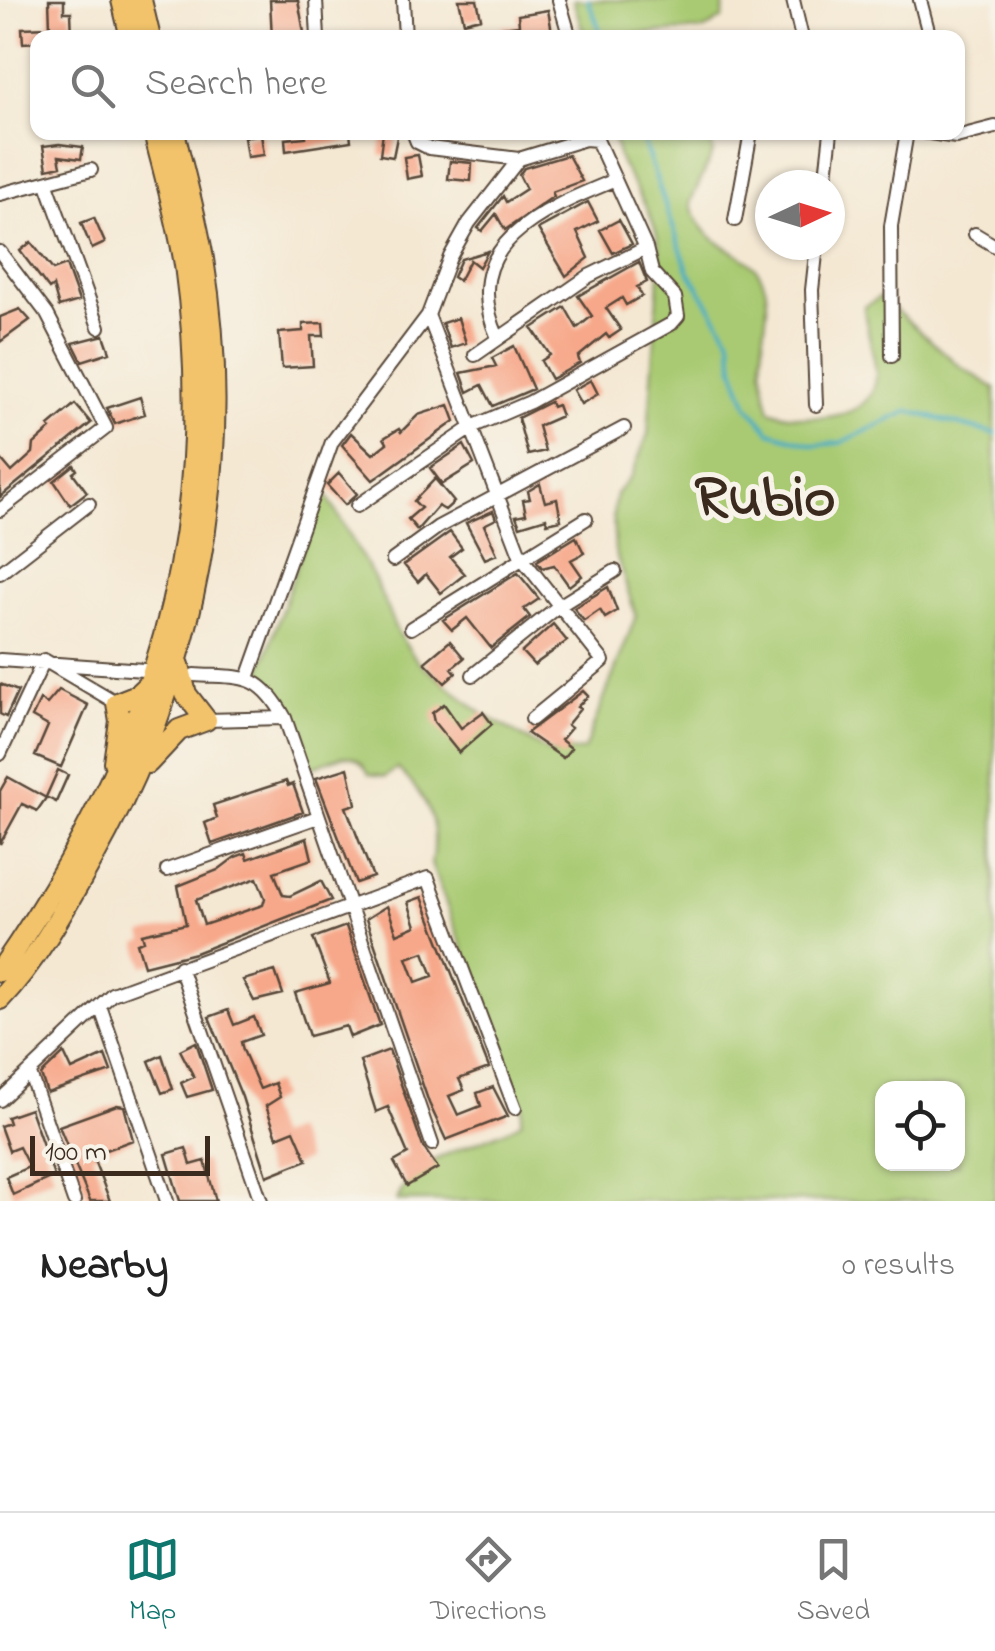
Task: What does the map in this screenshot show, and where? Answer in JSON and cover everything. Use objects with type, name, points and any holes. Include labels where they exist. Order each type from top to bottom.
[{"type":"main road","points":[[122,0],[129,30]]},
{"type":"main road","points":[[141,0],[148,30]]},
{"type":"main road","points":[[0,972],[42,910],[130,746],[179,576],[192,486],[194,408],[184,263],[156,140]]},
{"type":"main road","points":[[132,784],[179,730],[206,720],[186,694],[186,668],[210,488],[213,408],[203,260],[176,140]]},
{"type":"main road","points":[[0,1000],[58,920],[148,753],[186,668]]},
{"type":"main road","points":[[109,788],[119,733],[117,703],[137,695],[148,675]]},
{"type":"street","points":[[316,0],[318,30]]},
{"type":"street","points":[[403,0],[405,30]]},
{"type":"street","points":[[560,0],[568,30]]},
{"type":"street","points":[[792,0],[800,30]]},
{"type":"street","points":[[920,0],[928,30]]},
{"type":"street","points":[[965,133],[995,127]]},
{"type":"street","points":[[416,140],[429,148],[519,159],[574,140]]},
{"type":"street","points":[[357,506],[474,426],[530,402],[671,324],[678,316],[675,297],[652,272],[646,248],[612,181],[597,140]]},
{"type":"street","points":[[735,220],[750,140]]},
{"type":"street","points":[[827,170],[830,140]]},
{"type":"street","points":[[892,356],[891,226],[906,140]]},
{"type":"street","points":[[248,678],[332,442],[428,315],[469,222],[519,159]]},
{"type":"street","points":[[0,194],[92,170]]},
{"type":"street","points":[[498,338],[487,314],[485,293],[490,273],[506,244],[542,210],[612,181]]},
{"type":"street","points":[[47,184],[99,327]]},
{"type":"street","points":[[975,234],[995,246]]},
{"type":"street","points":[[474,355],[589,276],[646,248]]},
{"type":"street","points":[[0,252],[47,314],[106,428],[0,510]]},
{"type":"street","points":[[815,260],[812,290],[816,404]]},
{"type":"street","points":[[428,315],[521,556],[604,661],[532,718]]},
{"type":"street","points":[[393,560],[498,493],[624,428]]},
{"type":"street","points":[[0,573],[88,504]]},
{"type":"street","points":[[411,628],[586,519]]},
{"type":"street","points":[[473,674],[559,606],[615,570]]},
{"type":"street","points":[[0,660],[44,660],[148,675]]},
{"type":"street","points":[[44,660],[117,703]]},
{"type":"street","points":[[0,754],[44,660]]},
{"type":"street","points":[[186,668],[256,680],[271,694],[285,718],[432,1144]]},
{"type":"street","points":[[206,720],[285,718]]},
{"type":"street","points":[[166,870],[318,817]]},
{"type":"street","points":[[0,1100],[112,994],[428,878],[516,1108]]},
{"type":"street","points":[[180,967],[262,1201]]},
{"type":"street","points":[[100,1006],[166,1201]]},
{"type":"street","points":[[30,1074],[74,1201]]},
{"type":"green space","points":[[573,0],[724,0],[723,18],[705,30],[583,30]]},
{"type":"green space","points":[[614,140],[710,140],[713,153],[690,203],[708,233],[751,263],[765,286],[762,363],[770,410],[799,417],[833,416],[862,404],[872,393],[876,377],[864,307],[880,297],[961,367],[995,388],[995,1201],[397,1201],[418,1171],[521,1122],[523,1107],[431,864],[433,823],[424,800],[397,768],[385,777],[369,774],[357,759],[343,756],[309,769],[286,703],[260,674],[323,489],[374,578],[398,634],[418,662],[483,714],[552,754],[584,750],[636,616],[615,551],[613,516],[616,494],[632,475],[648,434],[660,250],[642,199],[621,163]]},
{"type":"building","points":[[49,0],[64,0],[64,12],[71,12],[72,30],[30,30],[30,43],[23,43],[22,28],[50,27]]},
{"type":"building","points":[[270,0],[298,0],[304,30],[272,30]]},
{"type":"building","points":[[459,0],[477,0],[481,18],[464,22]]},
{"type":"building","points":[[548,10],[552,30],[502,30],[519,25],[518,15]]},
{"type":"building","points":[[244,140],[262,140],[264,155],[247,157]]},
{"type":"building","points":[[285,140],[351,140],[351,141],[286,151]]},
{"type":"building","points":[[382,140],[396,140],[393,157],[380,155]]},
{"type":"building","points":[[43,146],[83,147],[81,159],[59,156],[61,166],[47,169]]},
{"type":"building","points":[[418,155],[422,176],[407,179],[404,157]]},
{"type":"building","points":[[568,155],[582,181],[552,192],[554,196],[505,230],[496,214],[482,231],[478,228],[503,196],[506,202],[526,189],[519,175],[524,168]]},
{"type":"building","points":[[450,161],[472,163],[471,181],[448,179]]},
{"type":"building","points":[[588,202],[598,221],[577,232],[589,258],[566,276],[538,229]]},
{"type":"building","points":[[94,218],[105,243],[92,249],[81,223]]},
{"type":"building","points":[[619,220],[632,244],[613,253],[600,230]]},
{"type":"building","points":[[31,242],[53,270],[66,265],[79,301],[59,307],[53,286],[49,289],[20,251]]},
{"type":"building","points":[[488,251],[479,267],[470,260],[459,281],[453,277],[461,259]]},
{"type":"building","points":[[639,262],[647,282],[637,287],[642,296],[626,305],[622,298],[606,308],[621,330],[609,338],[606,334],[578,357],[580,363],[551,379],[541,361],[550,355],[532,328],[565,307],[577,328],[592,316],[578,296]]},
{"type":"building","points":[[20,309],[30,320],[0,342],[0,317]]},
{"type":"building","points":[[458,318],[466,343],[451,348],[442,323]]},
{"type":"building","points":[[323,323],[324,336],[311,336],[313,366],[282,368],[279,333],[303,331],[303,324]]},
{"type":"building","points":[[104,335],[110,352],[82,361],[73,343]]},
{"type":"building","points":[[514,346],[533,389],[493,406],[482,385],[468,392],[461,373],[496,366],[492,358]]},
{"type":"building","points":[[591,380],[598,394],[581,404],[573,390]]},
{"type":"building","points":[[140,397],[145,414],[115,424],[107,408]]},
{"type":"building","points":[[550,402],[552,407],[557,405],[561,416],[538,426],[545,451],[528,455],[518,418]]},
{"type":"building","points":[[75,404],[91,423],[0,497],[0,458],[12,472],[33,453],[34,444],[51,429],[49,426]]},
{"type":"building","points":[[449,405],[455,421],[373,480],[342,445],[351,433],[373,454],[387,443],[384,438],[399,429],[401,432],[418,415]]},
{"type":"building","points":[[464,445],[474,464],[442,484],[430,468]]},
{"type":"building","points":[[74,465],[77,470],[73,473],[87,492],[70,505],[54,481]]},
{"type":"building","points":[[339,473],[357,494],[345,505],[327,485]]},
{"type":"building","points":[[435,479],[454,502],[445,510],[438,506],[417,530],[408,519],[421,508],[414,501]]},
{"type":"building","points":[[540,484],[545,502],[557,499],[561,520],[547,523],[546,518],[520,526],[516,516],[526,514],[523,500],[530,499],[528,491]]},
{"type":"building","points":[[493,511],[496,519],[484,525],[497,554],[485,559],[466,523]]},
{"type":"building","points":[[450,532],[462,548],[450,557],[465,574],[441,593],[426,574],[418,582],[404,565]]},
{"type":"building","points":[[576,537],[584,553],[571,560],[582,576],[569,586],[554,565],[542,568],[537,561]]},
{"type":"building","points":[[518,573],[539,599],[524,609],[530,617],[491,648],[467,618],[452,630],[443,620]]},
{"type":"building","points":[[608,587],[617,611],[605,618],[600,610],[584,621],[574,608]]},
{"type":"building","points":[[553,624],[567,641],[534,665],[522,652]]},
{"type":"building","points":[[450,641],[464,658],[452,668],[456,673],[445,683],[425,662]]},
{"type":"building","points":[[0,684],[18,691],[6,717],[0,714]]},
{"type":"building","points":[[59,690],[88,705],[61,767],[35,756],[48,726],[32,717],[40,700],[47,704]]},
{"type":"building","points":[[583,691],[588,696],[577,707],[580,709],[567,725],[571,728],[561,740],[571,748],[563,758],[527,733]]},
{"type":"building","points":[[444,704],[461,728],[483,712],[492,724],[459,753],[434,722],[432,713]]},
{"type":"building","points":[[348,768],[356,804],[346,807],[373,877],[356,883],[316,778]]},
{"type":"building","points":[[58,770],[68,775],[56,802],[46,797]]},
{"type":"building","points":[[8,777],[46,798],[37,811],[22,804],[0,844],[0,791]]},
{"type":"building","points":[[286,781],[288,786],[293,784],[303,812],[212,844],[205,823],[217,818],[213,805]]},
{"type":"building","points":[[307,838],[312,859],[274,872],[283,895],[290,896],[321,881],[331,900],[195,953],[144,966],[137,943],[144,941],[142,934],[186,924],[178,886],[218,870],[235,857],[246,853],[248,859]],"holes":[[[257,878],[265,898],[263,905],[204,925],[196,900]]]},
{"type":"building","points":[[422,897],[489,1068],[459,1079],[464,1090],[449,1096],[458,1115],[481,1106],[477,1093],[493,1087],[508,1116],[446,1140],[429,1103],[366,919],[387,906],[397,934],[416,926],[408,902]],"holes":[[[424,952],[433,976],[416,982],[407,958]]]},
{"type":"building","points":[[346,926],[380,1025],[350,1037],[346,1026],[309,1036],[295,993],[330,983],[313,938]]},
{"type":"building","points":[[275,971],[283,994],[254,1001],[243,980]]},
{"type":"building","points":[[228,1010],[234,1025],[254,1017],[261,1035],[241,1042],[243,1050],[260,1089],[275,1083],[280,1097],[266,1106],[277,1137],[294,1130],[307,1160],[267,1176],[242,1097],[209,1017]]},
{"type":"building","points":[[196,1042],[212,1090],[187,1097],[181,1083],[194,1077],[180,1050]]},
{"type":"building","points":[[389,1050],[423,1147],[438,1168],[407,1186],[394,1162],[408,1154],[388,1107],[376,1112],[360,1061]]},
{"type":"building","points":[[64,1053],[72,1070],[105,1055],[111,1071],[47,1093],[41,1075]]},
{"type":"building","points":[[162,1055],[173,1089],[162,1093],[149,1061]]},
{"type":"building","points":[[117,1105],[124,1106],[133,1140],[92,1155],[110,1201],[90,1201],[59,1126]]},
{"type":"building","points":[[30,1109],[54,1176],[13,1195],[6,1177],[29,1167],[19,1147],[9,1151],[0,1126],[9,1123],[7,1117]]},
{"type":"building","points":[[186,1148],[191,1165],[205,1161],[216,1201],[180,1201],[166,1154]]},
{"type":"waterway","points":[[588,0],[600,30]]},
{"type":"waterway","points":[[643,140],[688,270],[731,340],[734,368],[748,406],[770,432],[814,445],[840,443],[909,411],[995,434]]},
{"type":"district","name":"Rubio","points":[[765,500]]}]
